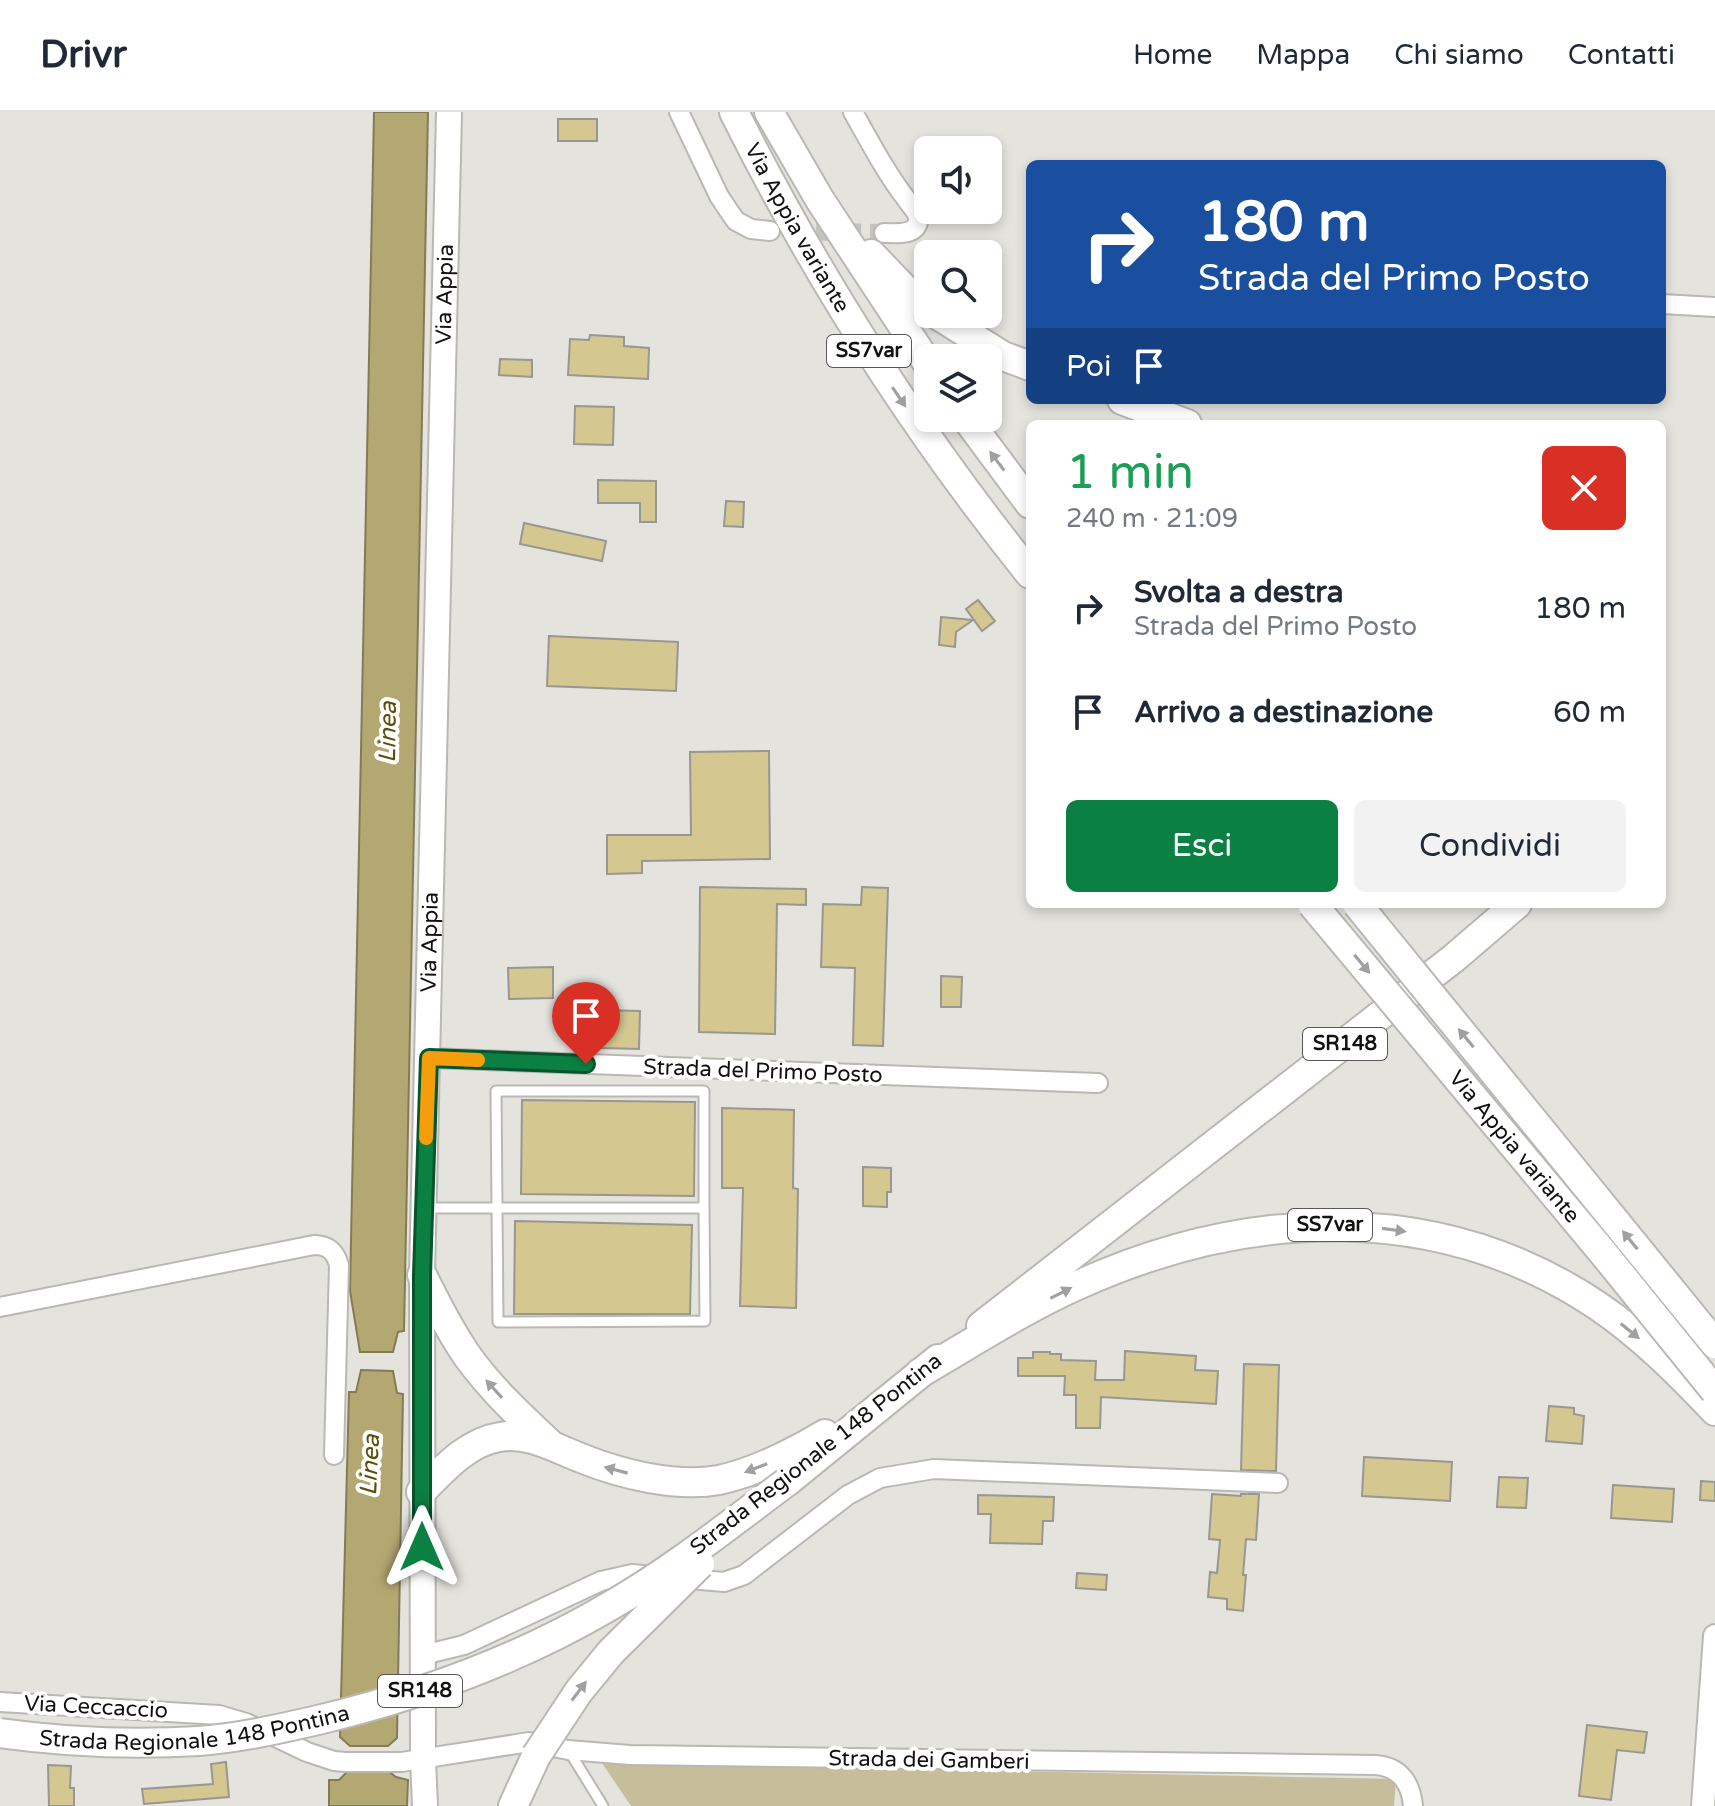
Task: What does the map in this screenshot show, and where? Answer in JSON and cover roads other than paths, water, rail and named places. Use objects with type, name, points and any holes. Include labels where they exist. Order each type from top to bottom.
[{"type":"main road","name":"Via Appia","points":[[424,1806],[416,1765],[423,1655],[422,1275],[449,112]]},
{"type":"main road","name":"Via Appia variante","points":[[734,112],[806,244],[890,384],[980,511],[1026,569]]},
{"type":"main road","name":"Via Appia variante","points":[[771,112],[820,200],[915,344]]},
{"type":"main road","points":[[771,112],[852,231],[914,299]]},
{"type":"main road","points":[[958,328],[1003,356],[1026,365]]},
{"type":"main road","points":[[1133,404],[1176,420]]},
{"type":"main road","points":[[976,432],[1026,499]]},
{"type":"main road","name":"Via Appia variante","points":[[1315,908],[1715,1391]]},
{"type":"main road","name":"Via Appia variante","points":[[1360,908],[1715,1344]]},
{"type":"main road","points":[[1371,908],[1415,975]]},
{"type":"main road","name":"Strada Regionale 148 Pontina","points":[[0,1733],[139,1742],[200,1741],[270,1731],[378,1704],[482,1667],[601,1612],[675,1564],[788,1481],[920,1373],[1454,958],[1512,908]]},
{"type":"main road","name":"SS7var","points":[[920,1373],[1060,1293],[1152,1256],[1271,1230],[1355,1226],[1413,1232],[1465,1244],[1559,1283],[1598,1306],[1634,1333],[1715,1411]]},
{"type":"main road","name":"SR148","points":[[422,1275],[468,1357],[494,1389],[550,1443]]},
{"type":"main road","name":"SR148","points":[[421,1492],[467,1451],[492,1438],[505,1436],[550,1443],[607,1468],[662,1480],[716,1480],[790,1454],[920,1373]]},
{"type":"main road","name":"SR148","points":[[513,1806],[536,1756],[579,1691],[611,1652],[788,1481]]},
{"type":"street","points":[[679,112],[719,196],[736,221],[751,229],[770,231]]},
{"type":"street","points":[[853,112],[917,215],[918,225],[914,229],[903,233],[884,233]]},
{"type":"street","points":[[1666,304],[1715,307]]},
{"type":"street","name":"Strada del Primo Posto","points":[[429,1058],[1098,1083]]},
{"type":"street","points":[[0,1307],[314,1245],[325,1246],[334,1253],[339,1265],[334,1455]]},
{"type":"street","points":[[423,1655],[464,1645],[601,1581],[632,1574],[724,1582],[744,1575],[848,1495],[880,1478],[934,1469],[1278,1483]]},
{"type":"street","points":[[1703,1806],[1715,1636]]},
{"type":"street","name":"Via Ceccaccio","points":[[0,1702],[219,1715],[246,1723],[307,1752],[334,1761],[416,1765]]},
{"type":"street","name":"Strada dei Gamberi","points":[[416,1765],[521,1743],[568,1750],[661,1755],[1376,1765],[1390,1768],[1401,1775],[1410,1787],[1413,1806]]},
{"type":"lane","points":[[496,1091],[704,1091],[705,1321],[498,1322],[497,1209],[496,1091]]},
{"type":"lane","points":[[424,1208],[704,1208]]},
{"type":"lane","points":[[568,1750],[603,1806]]},
{"type":"water","name":"Linea","points":[[374,112],[428,112],[404,1331],[398,1332],[393,1352],[360,1352],[350,1291]]},
{"type":"water","name":"Linea","points":[[361,1370],[393,1371],[397,1393],[403,1394],[397,1738],[388,1746],[350,1746],[340,1737],[349,1392],[356,1392]]},
{"type":"water","points":[[349,1770],[387,1770],[396,1777],[408,1780],[407,1806],[329,1806],[329,1780],[339,1780]]},
{"type":"tunnel","points":[[789,231],[884,233]]}]
